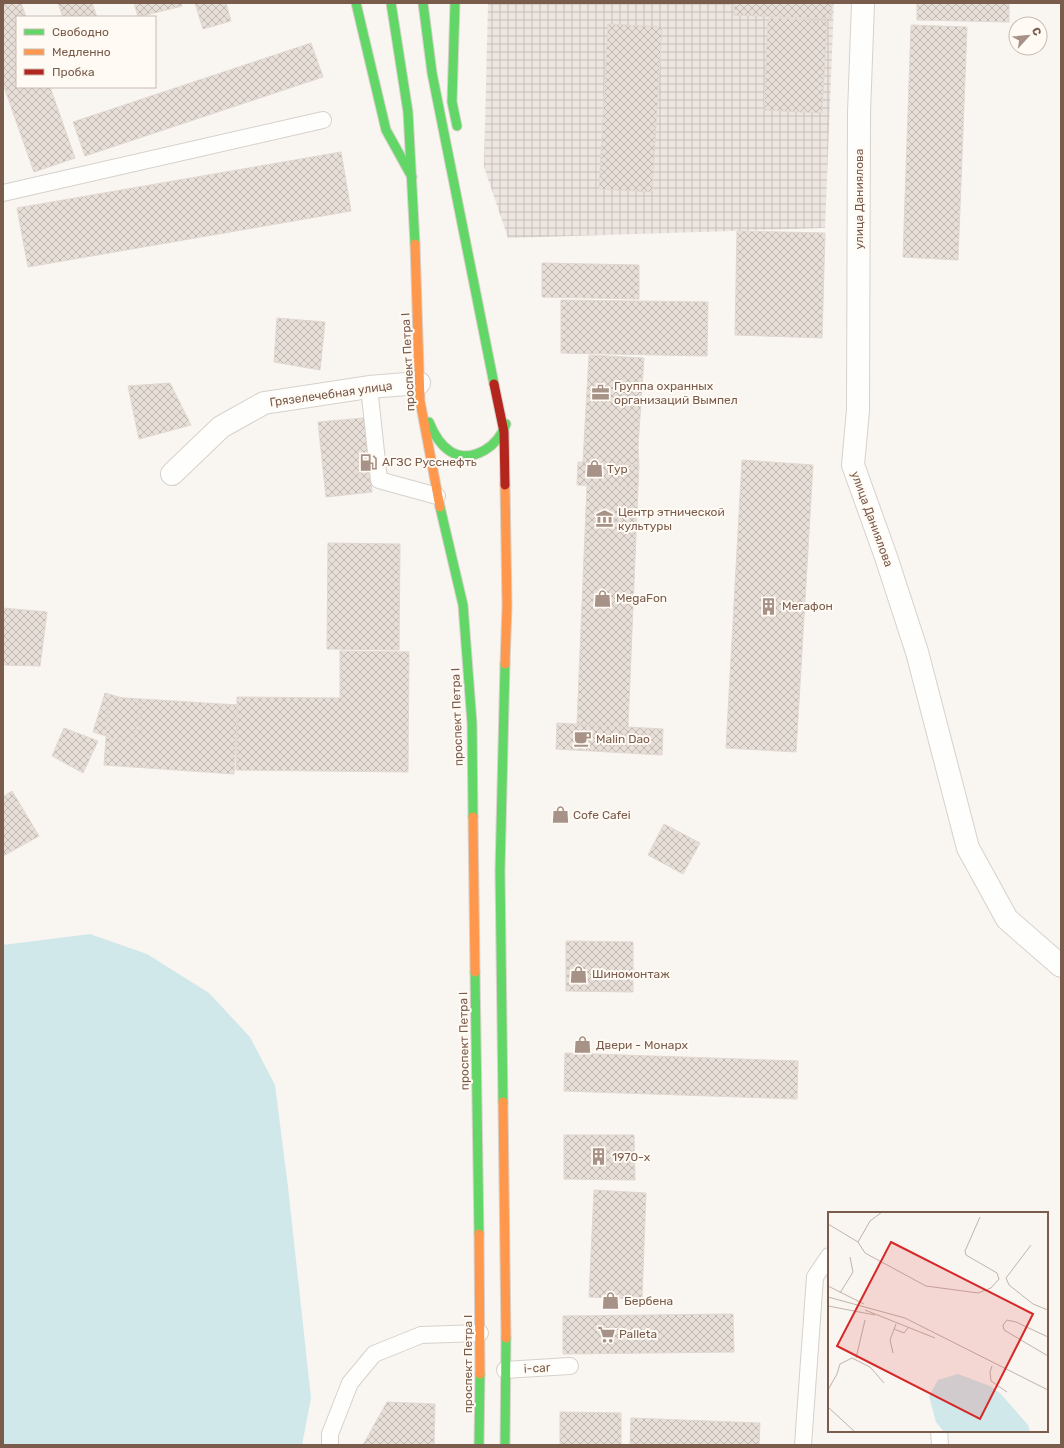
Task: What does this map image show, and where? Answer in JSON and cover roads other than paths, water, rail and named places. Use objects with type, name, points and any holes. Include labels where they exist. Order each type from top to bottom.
[{"type":"main road","name":"проспект Петра I","points":[[356,3],[386,130],[412,177],[419,392],[437,496],[463,605],[472,723],[480,1333],[479,1445]]},
{"type":"main road","points":[[391,3],[408,112],[412,177]]},
{"type":"main road","points":[[423,3],[432,73],[504,432],[507,606],[500,871],[506,1309],[505,1445]]},
{"type":"main road","points":[[455,3],[452,102],[458,133]]},
{"type":"main road","points":[[419,392],[433,434],[448,452],[460,456],[472,456],[482,452],[492,445],[504,432],[510,411]]},
{"type":"main road","points":[[507,606],[513,567],[515,505]]},
{"type":"street","name":"улица Даниялова","points":[[863,3],[859,113],[858,410],[852,465],[886,557],[917,652],[968,848],[1007,920],[1061,966]]},
{"type":"street","name":"Грязелечебная улица","points":[[172,474],[221,426],[264,403],[369,387],[419,392]]},
{"type":"lane","points":[[3,193],[323,120]]},
{"type":"lane","points":[[369,387],[379,480],[437,496]]},
{"type":"lane","points":[[803,1445],[815,1277],[828,1258]]},
{"type":"lane","points":[[330,1445],[330,1434],[350,1383],[374,1354],[421,1335],[480,1333]]},
{"type":"lane","name":"i-car","points":[[505,1370],[570,1366]]},
{"type":"lane","points":[[939,1432],[940,1445]]},
{"type":"water","points":[[90,934],[147,954],[209,993],[250,1037],[275,1085],[288,1187],[311,1398],[302,1445],[3,1445],[3,945]]},
{"type":"place","name":"Группа охранных организаций Вымпел","points":[[601,393]]},
{"type":"place","name":"АГЗС Русснефть","points":[[369,462]]},
{"type":"place","name":"Тур","points":[[594,469]]},
{"type":"place","name":"Центр этнической культуры","points":[[605,519]]},
{"type":"place","name":"MegaFon","points":[[603,598]]},
{"type":"place","name":"Мегафон","points":[[769,606]]},
{"type":"place","name":"Malin Dao","points":[[583,739]]},
{"type":"place","name":"Cofe Cafei","points":[[560,815]]},
{"type":"place","name":"Шиномонтаж","points":[[579,974]]},
{"type":"place","name":"Двери - Монарх","points":[[583,1045]]},
{"type":"place","name":"1970-х","points":[[599,1157]]},
{"type":"place","name":"Бербена","points":[[611,1301]]},
{"type":"place","name":"Palleta","points":[[606,1334]]}]
